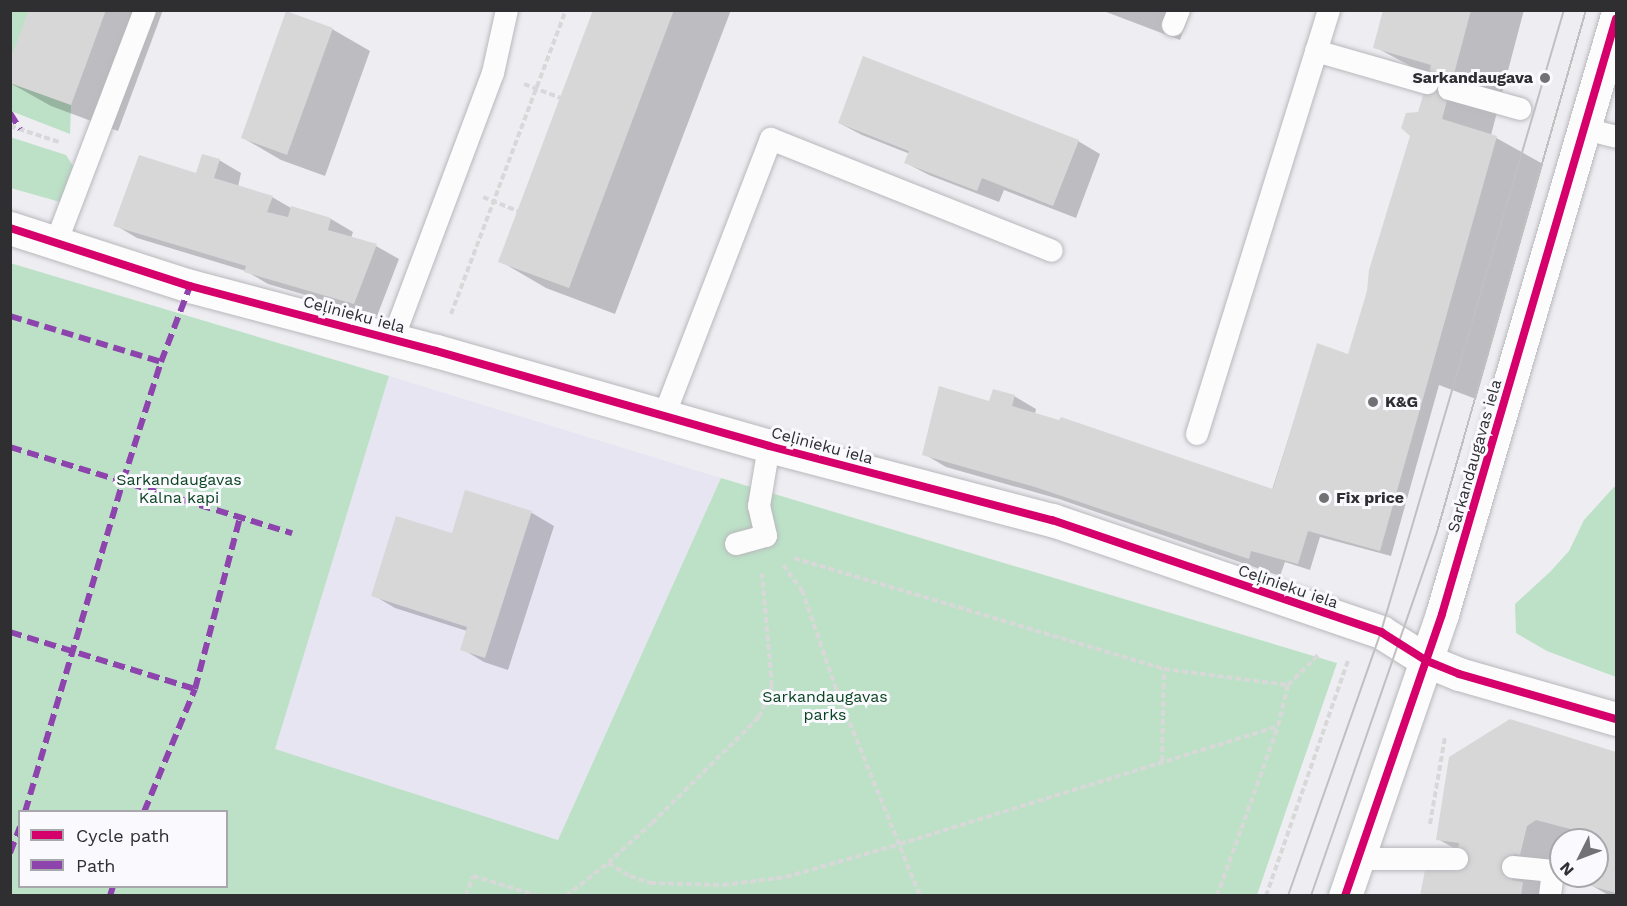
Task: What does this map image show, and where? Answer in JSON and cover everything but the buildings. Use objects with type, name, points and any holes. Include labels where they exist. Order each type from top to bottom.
[{"type":"street","name":"Sarkandaugavas iela","points":[[1345,896],[1427,661],[1617,19]]},
{"type":"street","name":"Ceļinieku iela","points":[[10,228],[190,286],[393,339],[769,446],[1052,520],[1381,632],[1427,661],[1459,674],[1617,719]]},
{"type":"lane","points":[[56,243],[145,10]]},
{"type":"lane","points":[[393,339],[493,72],[507,10]]},
{"type":"lane","points":[[1197,434],[1329,10]]},
{"type":"lane","points":[[1316,51],[1427,83]]},
{"type":"lane","points":[[1449,89],[1520,109]]},
{"type":"lane","points":[[1585,129],[1617,137]]},
{"type":"lane","points":[[664,416],[771,139],[1052,251]]},
{"type":"lane","points":[[736,544],[769,544],[759,506],[769,446]]},
{"type":"lane","points":[[1358,859],[1457,859]]},
{"type":"lane","points":[[1513,867],[1553,871],[1550,896]]},
{"type":"path","points":[[436,351],[496,202],[566,10]]},
{"type":"path","points":[[10,126],[91,153]]},
{"type":"path","points":[[769,544],[1164,669],[1288,686]]},
{"type":"path","points":[[769,544],[802,590],[836,689],[920,896]]},
{"type":"path","points":[[566,896],[608,863],[759,717],[772,686],[762,574],[769,544]]},
{"type":"path","points":[[1217,896],[1278,726],[1288,686],[1349,622]]},
{"type":"path","points":[[1266,896],[1351,652],[1349,622]]},
{"type":"path","points":[[1162,761],[1164,669]]},
{"type":"path","points":[[608,863],[630,876],[650,883],[723,885],[786,878],[1278,726]]},
{"type":"path","points":[[1423,858],[1442,765],[1445,732]]},
{"type":"path","points":[[466,896],[474,876],[539,896]]},
{"type":"shaded area","points":[[389,376],[721,478],[558,840],[274,749]]},
{"type":"green space","points":[[11,11],[29,11],[11,60]]},
{"type":"green space","points":[[10,83],[71,105],[70,134],[11,111]]},
{"type":"green space","points":[[10,137],[66,155],[73,166],[60,202],[11,188]]},
{"type":"green space","name":"Sarkandaugavas parks","points":[[10,263],[389,376],[275,749],[558,840],[721,478],[1337,663],[1257,895],[11,895]]},
{"type":"green space","points":[[1616,487],[1616,677],[1547,651],[1516,633],[1515,604],[1569,551],[1584,520]]},
{"type":"tram line","points":[[1288,896],[1381,632],[1564,10]]},
{"type":"tram line","points":[[1311,896],[1437,532],[1586,10]]},
{"type":"marked path","points":[[10,113],[20,129]]},
{"type":"marked path","points":[[26,810],[123,481],[161,362],[190,286]]},
{"type":"marked path","points":[[10,316],[161,362]]},
{"type":"marked path","points":[[10,447],[292,533]]},
{"type":"marked path","points":[[145,810],[195,689],[240,517]]},
{"type":"marked path","points":[[10,632],[195,689]]},
{"type":"marked path","points":[[10,853],[18,832]]},
{"type":"marked path","points":[[110,896],[112,888]]},
{"type":"cycle path","points":[[1345,896],[1442,614],[1616,19]]},
{"type":"cycle path","points":[[10,228],[190,286],[436,351],[769,446],[1052,520],[1381,632],[1427,661],[1459,674],[1616,719]]},
{"type":"place","name":"Sarkandaugava","points":[[1545,78]]},
{"type":"place","name":"K&G","points":[[1373,402]]},
{"type":"place","name":"Fix price","points":[[1324,498]]},
{"type":"park label","name":"Sarkandaugavas Kalna kapi","points":[[179,489]]}]
